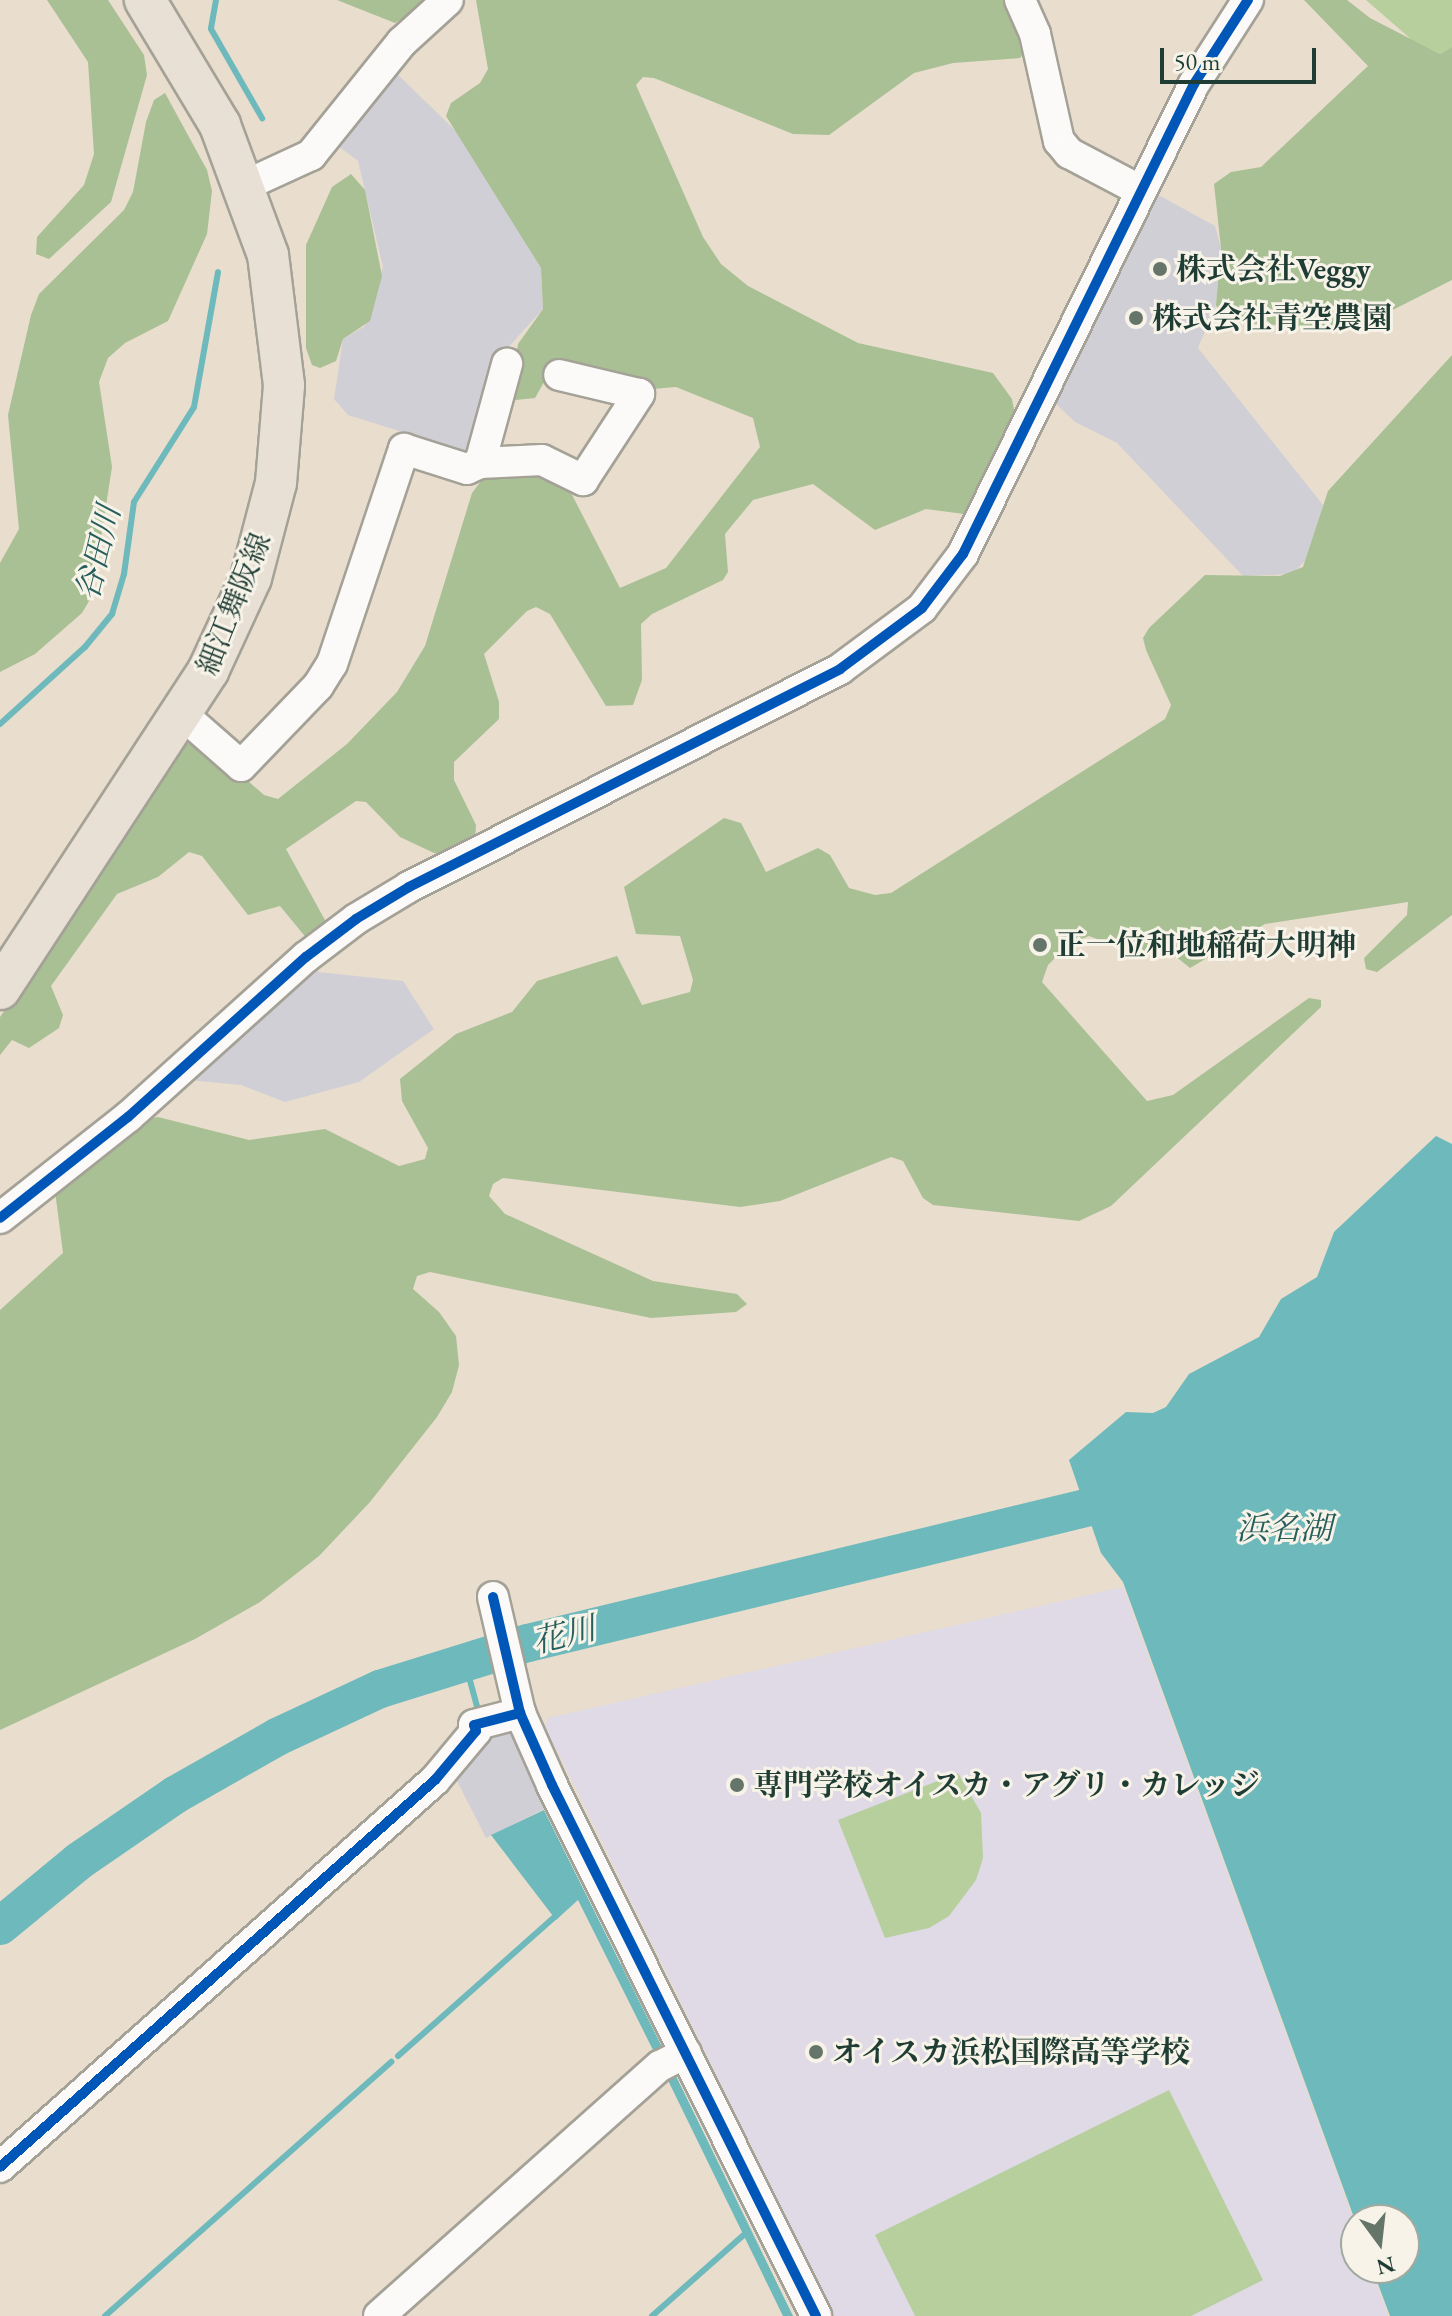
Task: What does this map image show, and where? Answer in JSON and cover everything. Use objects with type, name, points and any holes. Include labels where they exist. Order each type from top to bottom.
[{"type":"main road","name":"細江舞阪線","points":[[0,989],[183,715],[224,641],[251,578],[280,451],[280,320],[268,255],[246,185],[203,92],[145,0]]},
{"type":"street","points":[[246,185],[311,155],[402,42],[448,0]]},
{"type":"street","points":[[1020,0],[1035,34],[1059,141],[1083,162],[1141,191]]},
{"type":"street","points":[[0,1218],[139,1108],[306,957],[356,919],[840,669],[897,632],[922,608],[963,554],[1201,72],[1248,0]]},
{"type":"street","points":[[480,463],[507,364]]},
{"type":"street","points":[[183,715],[241,766],[326,676],[404,449],[467,469],[480,463],[542,460],[583,480],[639,394],[559,375]]},
{"type":"street","points":[[493,1597],[519,1709],[816,2316]]},
{"type":"street","points":[[0,2167],[435,1780],[476,1731],[474,1725],[519,1709]]},
{"type":"street","points":[[379,2316],[660,2066],[686,2053]]},
{"type":"shaded area","points":[[391,68],[460,135],[541,268],[543,309],[503,353],[476,455],[348,415],[334,399],[343,339],[365,326],[383,267],[358,161],[334,143]]},
{"type":"shaded area","points":[[1153,192],[1215,226],[1221,248],[1216,305],[1198,348],[1323,505],[1309,557],[1292,574],[1243,576],[1117,443],[1075,422],[1051,399]]},
{"type":"shaded area","points":[[312,966],[318,972],[403,981],[434,1029],[359,1082],[285,1102],[241,1085],[189,1080]]},
{"type":"shaded area","points":[[1123,1587],[1348,2204],[1340,2204],[1340,2284],[1377,2284],[1388,2316],[835,2316],[545,1726],[548,1718]]},
{"type":"shaded area","points":[[508,1724],[552,1805],[486,1838],[454,1775],[490,1729]]},
{"type":"green space","points":[[47,0],[108,0],[144,55],[147,75],[111,202],[49,259],[36,254],[37,237],[84,185],[94,154],[88,62]]},
{"type":"green space","points":[[337,0],[434,0],[395,23]]},
{"type":"green space","points":[[476,0],[1011,0],[1027,49],[1020,58],[953,63],[914,73],[829,135],[793,134],[654,78],[643,77],[636,85],[703,237],[721,264],[748,286],[858,343],[993,373],[1012,399],[1015,415],[970,512],[964,514],[926,509],[875,530],[813,484],[753,500],[725,534],[728,572],[723,580],[652,614],[641,624],[642,680],[633,705],[606,706],[550,614],[536,607],[527,611],[484,654],[499,702],[499,719],[454,762],[454,780],[476,825],[475,839],[444,854],[434,853],[400,837],[366,802],[356,801],[286,849],[326,922],[308,940],[280,906],[248,915],[202,856],[189,852],[158,877],[117,894],[51,986],[63,1015],[59,1028],[29,1048],[12,1040],[0,1055],[0,1017],[186,744],[200,742],[264,795],[278,799],[347,744],[397,692],[425,646],[472,493],[487,473],[526,467],[568,487],[620,588],[666,568],[760,447],[753,418],[676,387],[652,389],[548,375],[535,398],[516,400],[510,394],[518,344],[543,309],[541,268],[446,116],[451,103],[480,83],[488,69]]},
{"type":"green space","points":[[1304,0],[1347,0],[1370,18],[1440,54],[1452,47],[1452,280],[1353,330],[1232,322],[1221,316],[1216,305],[1221,248],[1214,184],[1231,172],[1261,167],[1368,66]]},
{"type":"green space","points":[[1366,0],[1452,0],[1452,47],[1440,54],[1412,40]]},
{"type":"green space","points":[[165,93],[207,170],[212,191],[207,234],[168,321],[125,343],[108,358],[99,382],[112,467],[92,596],[82,613],[35,654],[0,672],[0,563],[19,529],[8,415],[31,315],[39,294],[124,210],[133,192],[146,122],[154,100]]},
{"type":"green space","points":[[351,174],[365,190],[382,276],[370,321],[343,339],[336,361],[320,368],[312,365],[306,348],[306,245],[332,187]]},
{"type":"green space","points":[[1452,355],[1452,915],[1377,972],[1366,969],[1364,958],[1407,915],[1408,902],[1265,924],[1190,968],[1164,947],[1145,957],[1089,936],[1069,944],[1048,965],[1042,982],[1147,1101],[1173,1095],[1309,998],[1321,1000],[1321,1007],[1111,1206],[1079,1221],[933,1205],[923,1198],[903,1161],[891,1157],[780,1201],[740,1207],[503,1178],[493,1184],[489,1196],[505,1214],[653,1281],[737,1294],[747,1304],[736,1312],[651,1318],[430,1272],[417,1276],[413,1289],[439,1312],[456,1336],[459,1365],[452,1392],[437,1417],[370,1502],[319,1556],[260,1602],[195,1639],[0,1730],[0,1310],[63,1253],[55,1191],[146,1119],[158,1117],[249,1140],[325,1129],[399,1166],[425,1159],[428,1148],[402,1101],[400,1079],[456,1034],[512,1012],[537,981],[617,956],[642,1005],[690,992],[693,980],[680,936],[636,934],[624,887],[724,818],[741,823],[766,872],[818,848],[830,855],[849,888],[875,895],[891,893],[1165,719],[1171,705],[1146,650],[1143,638],[1149,628],[1205,575],[1280,576],[1303,567],[1328,491]]},
{"type":"green space","points":[[958,1773],[981,1813],[983,1858],[976,1880],[949,1916],[929,1928],[885,1938],[838,1820]]},
{"type":"green space","points":[[1169,2090],[1263,2280],[1191,2316],[915,2316],[875,2235]]},
{"type":"water","name":"浜名湖","points":[[1436,1136],[1452,1144],[1452,2316],[1390,2316],[1378,2284],[1420,2284],[1420,2204],[1349,2204],[1123,1582],[1101,1553],[1069,1460],[1126,1412],[1153,1413],[1166,1407],[1189,1374],[1259,1337],[1281,1299],[1317,1277],[1334,1232]]},
{"type":"water","points":[[544,1810],[663,2049],[657,2058],[578,1900],[556,1920],[491,1835]]},
{"type":"water","points":[[673,2070],[793,2316],[783,2316],[665,2074]]},
{"type":"waterway","name":"谷田川","points":[[216,0],[211,29],[262,118]]},
{"type":"waterway","name":"谷田川","points":[[0,724],[85,647],[112,614],[124,574],[134,502],[194,407],[218,272]]},
{"type":"waterway","name":"花川","points":[[0,1926],[79,1861],[175,1795],[277,1737],[380,1689],[528,1643],[1135,1496]]},
{"type":"waterway","points":[[465,1662],[479,1714]]},
{"type":"waterway","points":[[398,2056],[557,1915]]},
{"type":"waterway","points":[[105,2316],[391,2062]]},
{"type":"waterway","points":[[652,2316],[748,2231]]},
{"type":"cycle path","points":[[0,1218],[128,1117],[306,957],[356,919],[409,887],[840,669],[922,608],[963,554],[1194,84],[1248,0]]},
{"type":"cycle path","points":[[493,1597],[520,1713],[552,1785],[816,2316]]},
{"type":"cycle path","points":[[0,2167],[435,1780],[476,1731],[474,1725],[520,1713]]},
{"type":"place","name":"株式会社Veggy","points":[[1160,269]]},
{"type":"place","name":"株式会社青空農園","points":[[1136,318]]},
{"type":"place","name":"正一位和地稲荷大明神","points":[[1040,945]]},
{"type":"place","name":"専門学校オイスカ・アグリ・カレッジ","points":[[737,1785]]},
{"type":"place","name":"オイスカ浜松国際高等学校","points":[[816,2052]]}]
